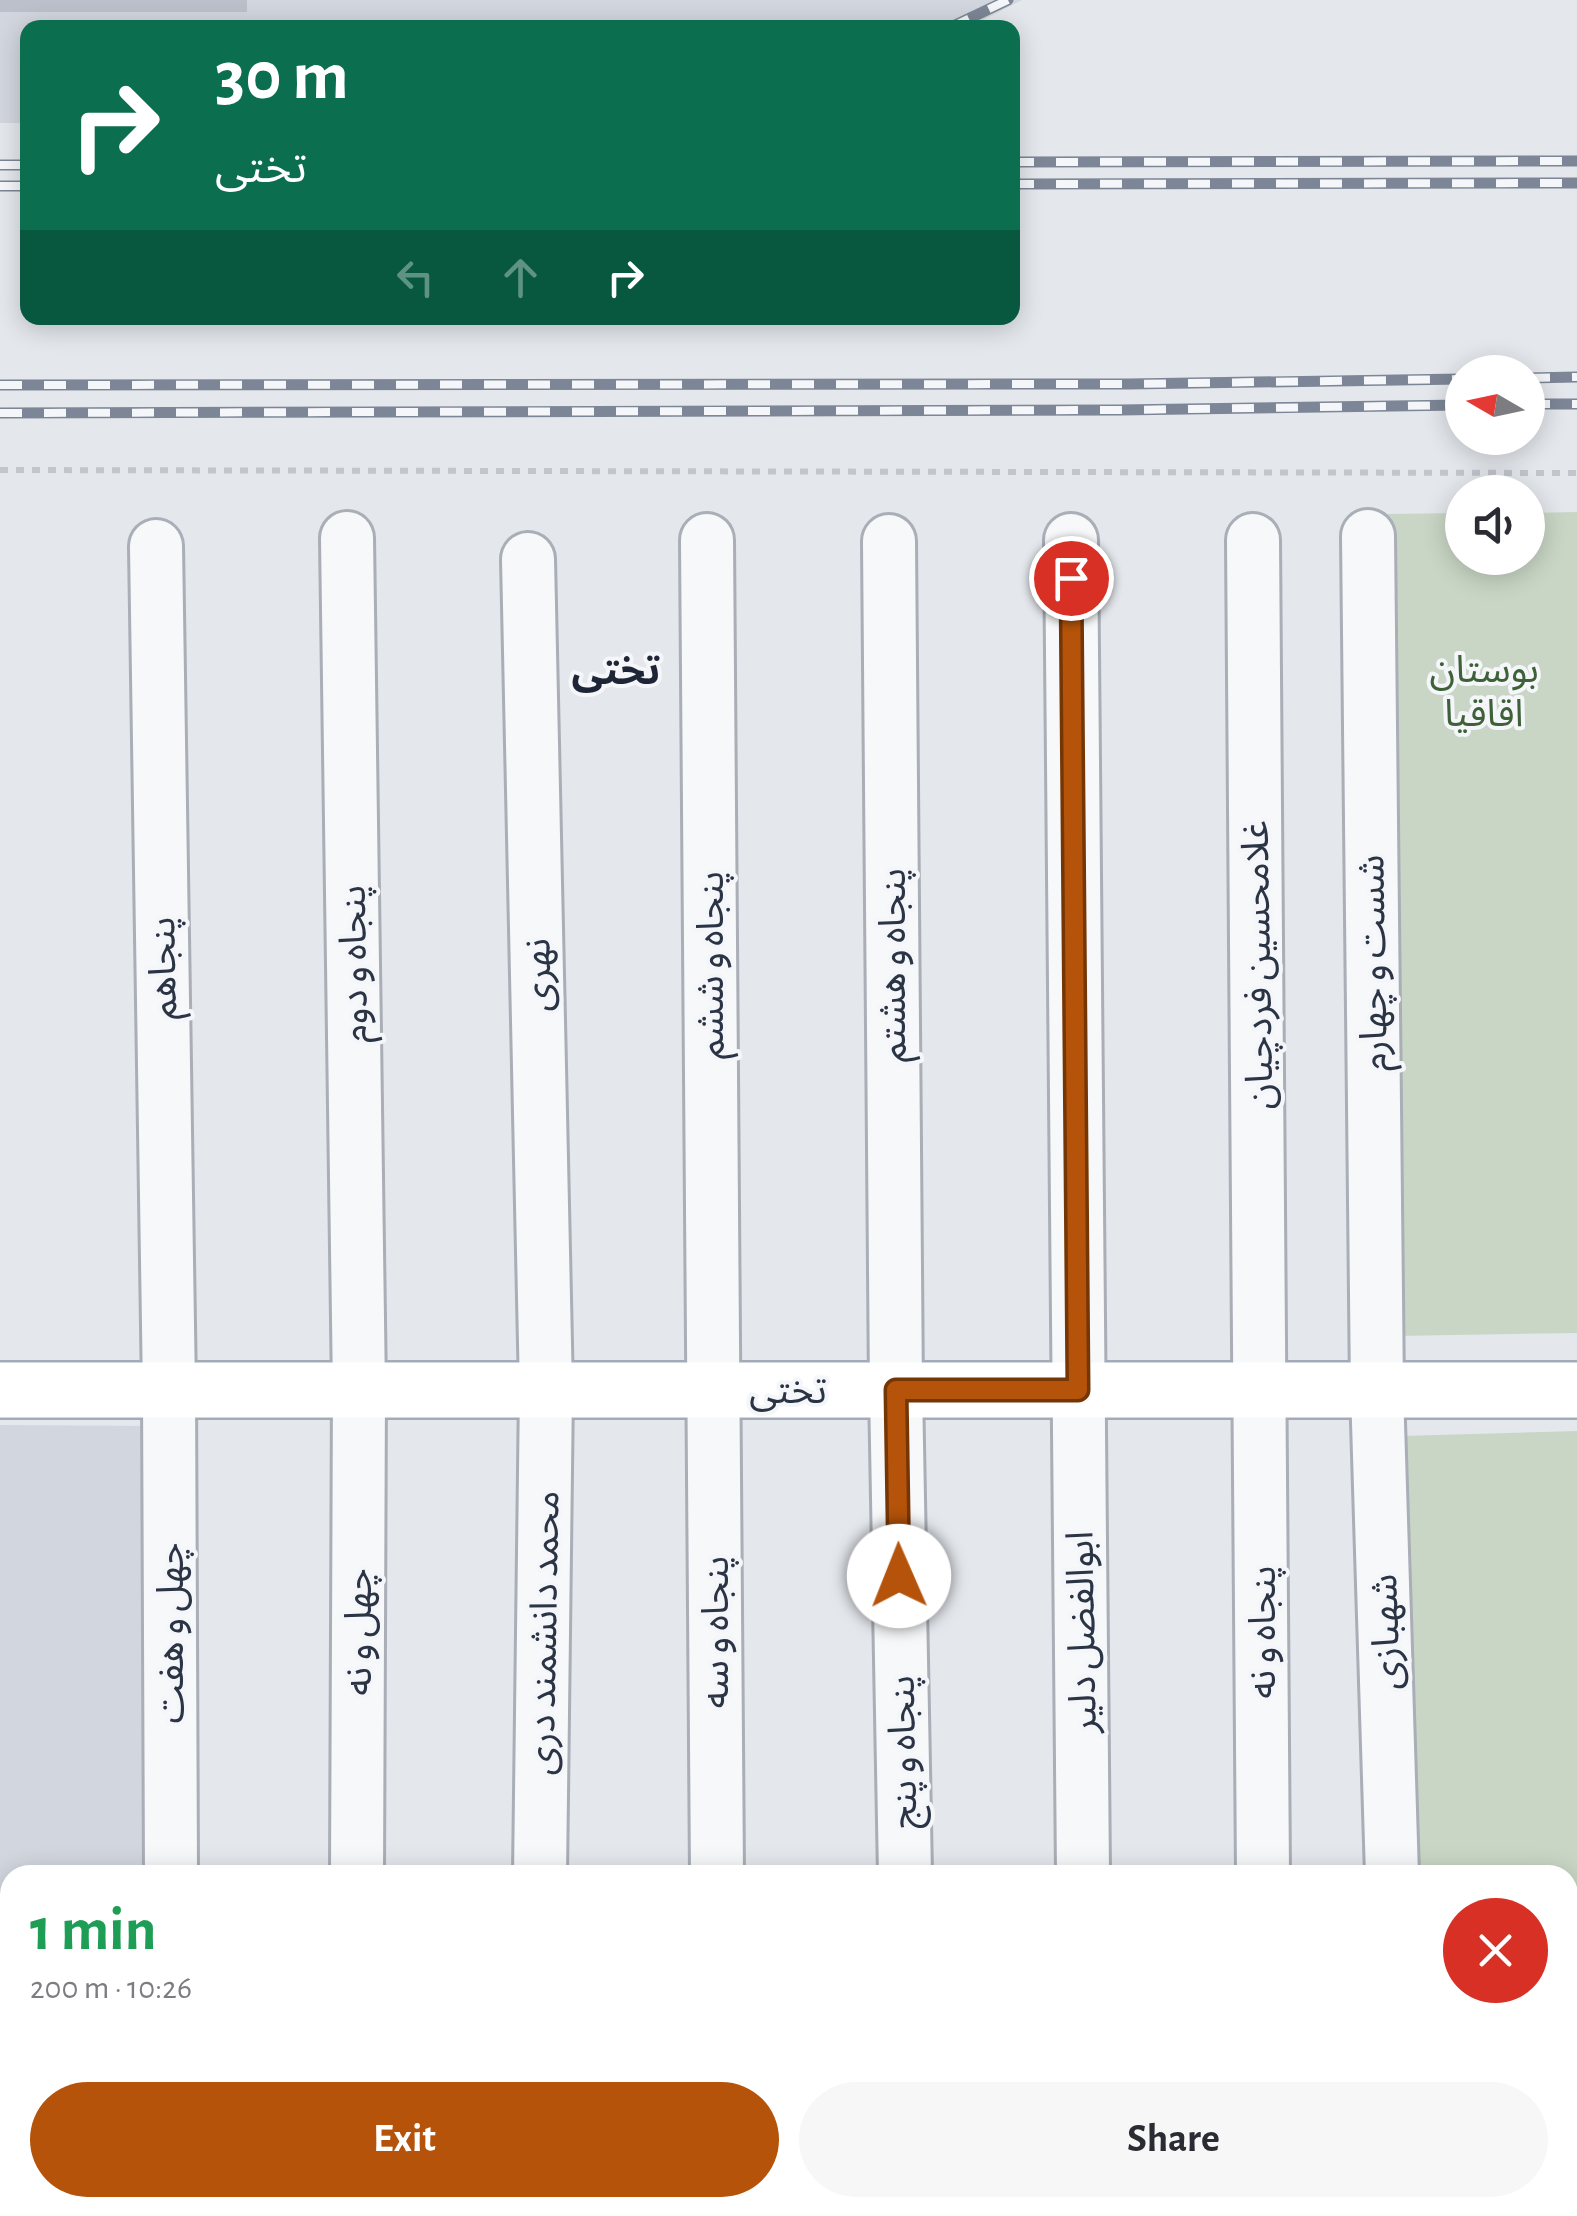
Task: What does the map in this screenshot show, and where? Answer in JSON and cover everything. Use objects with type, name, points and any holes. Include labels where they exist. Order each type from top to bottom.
[{"type":"main road","name":"تختی","points":[[0,1390],[1577,1390]]},
{"type":"street","name":"شست و چهارم","points":[[1368,536],[1377,1390]]},
{"type":"street","name":"پنجاه و دوم","points":[[346,538],[358,1390]]},
{"type":"street","name":"پنجاه و ششم","points":[[706,540],[713,1390]]},
{"type":"street","name":"ابوالفضل دلیر","points":[[1071,540],[1083,1865]]},
{"type":"street","name":"غلامحسین فردچیان","points":[[1253,540],[1260,1390]]},
{"type":"street","name":"پنجاه و هشتم","points":[[888,541],[896,1390]]},
{"type":"street","name":"پنجاهم","points":[[156,546],[169,1390]]},
{"type":"street","name":"نهری","points":[[528,559],[546,1390]]},
{"type":"street","name":"چهل و هفت","points":[[169,1390],[172,1865]]},
{"type":"street","name":"چهل و نه","points":[[357,1865],[358,1390]]},
{"type":"street","name":"محمد دانشمند دری","points":[[540,1865],[546,1390]]},
{"type":"street","name":"پنجاه و سه","points":[[713,1390],[717,1865]]},
{"type":"street","name":"پنجاه و پنج","points":[[896,1390],[905,1865]]},
{"type":"street","name":"پنجاه و نه","points":[[1260,1390],[1264,1865]]},
{"type":"street","name":"شهبازی","points":[[1377,1390],[1392,1865]]},
{"type":"path","points":[[0,470],[1577,473]]},
{"type":"shaded area","points":[[0,0],[1022,0],[983,20],[20,20],[20,123],[0,123]]},
{"type":"shaded area","points":[[0,1425],[148,1426],[151,1865],[0,1865]]},
{"type":"green space","name":"بوستان اقاقیا","points":[[1577,512],[1577,1333],[1395,1336],[1387,514],[1445,513],[1445,575],[1545,575],[1545,513]]},
{"type":"green space","points":[[1577,1431],[1577,1865],[1414,1865],[1402,1436]]},
{"type":"building","points":[[0,0],[247,0],[247,12],[0,12]]},
{"type":"railway","points":[[966,20],[1008,0]]},
{"type":"railway","points":[[1020,162],[1577,161]]},
{"type":"railway","points":[[0,165],[20,165]]},
{"type":"railway","points":[[1020,184],[1577,183]]},
{"type":"railway","points":[[0,186],[20,186]]},
{"type":"railway","points":[[1545,378],[1577,377]]},
{"type":"railway","points":[[0,385],[1129,384],[1445,379]]},
{"type":"railway","points":[[1545,404],[1577,404]]},
{"type":"railway","points":[[0,413],[1120,410],[1445,405]]},
{"type":"district","name":"تختی","points":[[616,670]]},
{"type":"route","points":[[899,1576],[896,1390],[1078,1390],[1071,578]]}]
